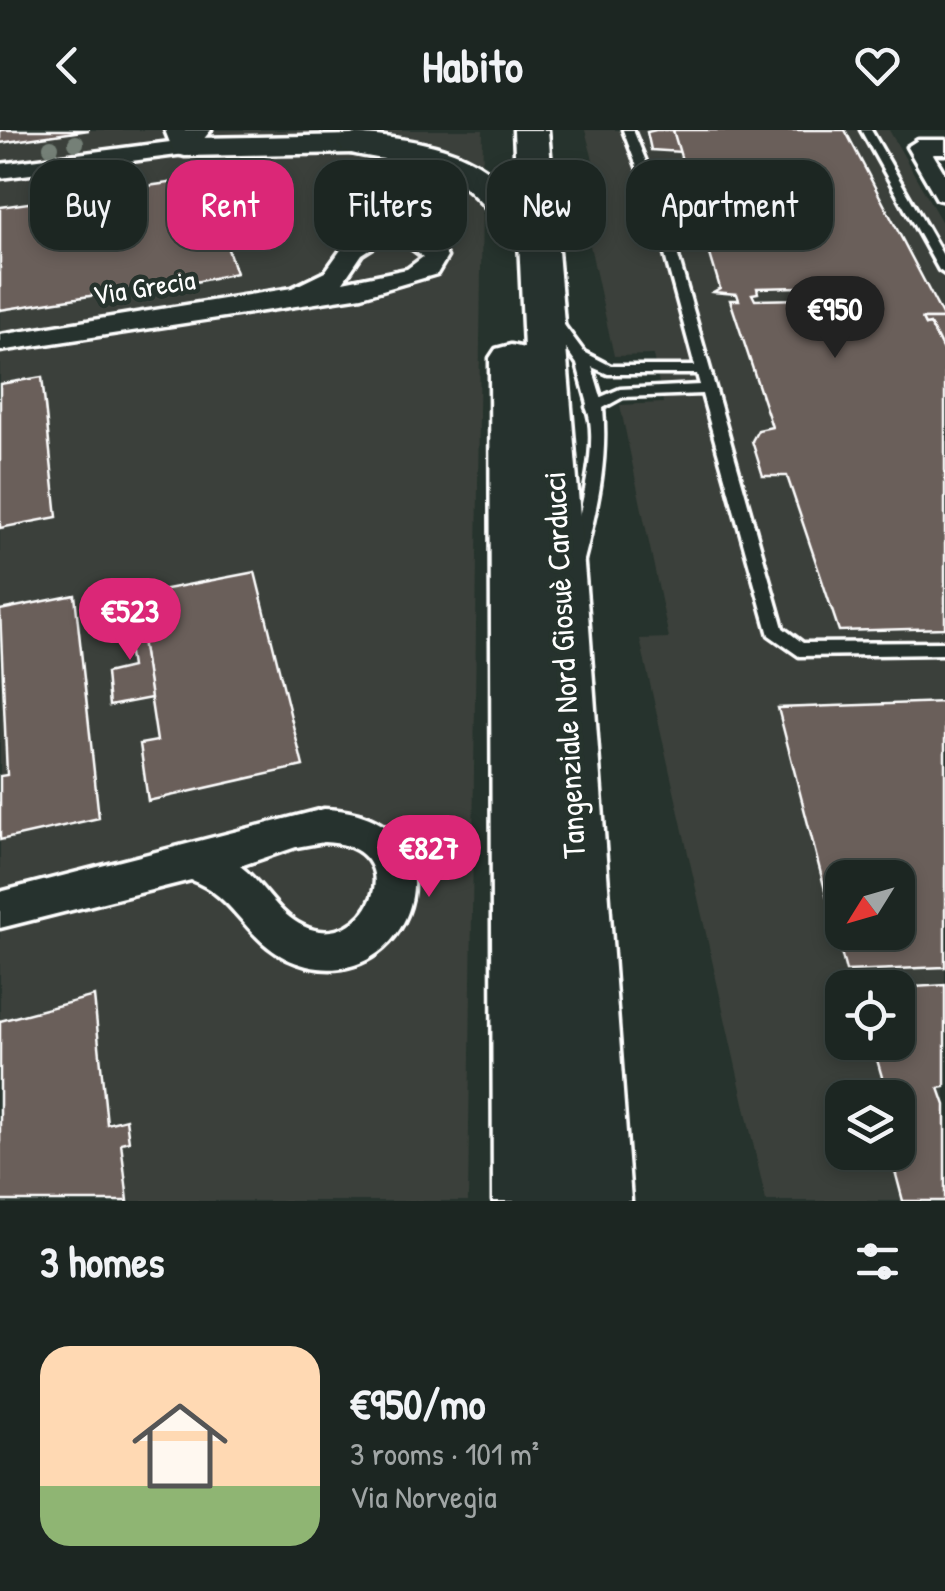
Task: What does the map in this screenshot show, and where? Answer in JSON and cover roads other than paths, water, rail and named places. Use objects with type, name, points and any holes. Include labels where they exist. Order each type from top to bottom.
[{"type":"highway","points":[[355,144],[409,139],[447,130]]},
{"type":"highway","name":"Tangenziale Nord Giosuè Carducci","points":[[504,130],[505,160]]},
{"type":"highway","name":"Tangenziale Nord Giosuè Carducci","points":[[531,130],[562,613],[593,1201]]},
{"type":"highway","points":[[355,144],[416,150],[454,161],[487,184]]},
{"type":"highway","name":"Tangenziale Nord Giosuè Carducci","points":[[508,250],[531,1201]]},
{"type":"street","points":[[0,162],[110,146],[152,130]]},
{"type":"street","points":[[239,130],[284,146]]},
{"type":"street","points":[[0,171],[188,136],[284,146],[355,144]]},
{"type":"street","points":[[945,147],[918,147],[945,194]]},
{"type":"street","name":"Via Grecia","points":[[0,343],[399,281],[428,268],[435,257],[430,246],[419,239],[402,235],[370,238],[349,254],[339,274],[298,294]]},
{"type":"street","points":[[0,910],[190,862],[315,825],[343,826],[375,840],[392,860],[396,882],[393,900],[382,922],[366,938],[343,948],[312,950],[289,942],[270,927],[241,892],[218,873],[190,862]]},
{"type":"lane","points":[[628,130],[653,190],[775,631],[799,650],[945,648]]},
{"type":"lane","points":[[866,130],[945,270]]},
{"type":"lane","points":[[543,307],[579,355],[591,382],[598,472],[562,613]]},
{"type":"lane","points":[[579,355],[608,370],[702,370]]},
{"type":"lane","points":[[593,407],[620,393],[708,389]]}]
